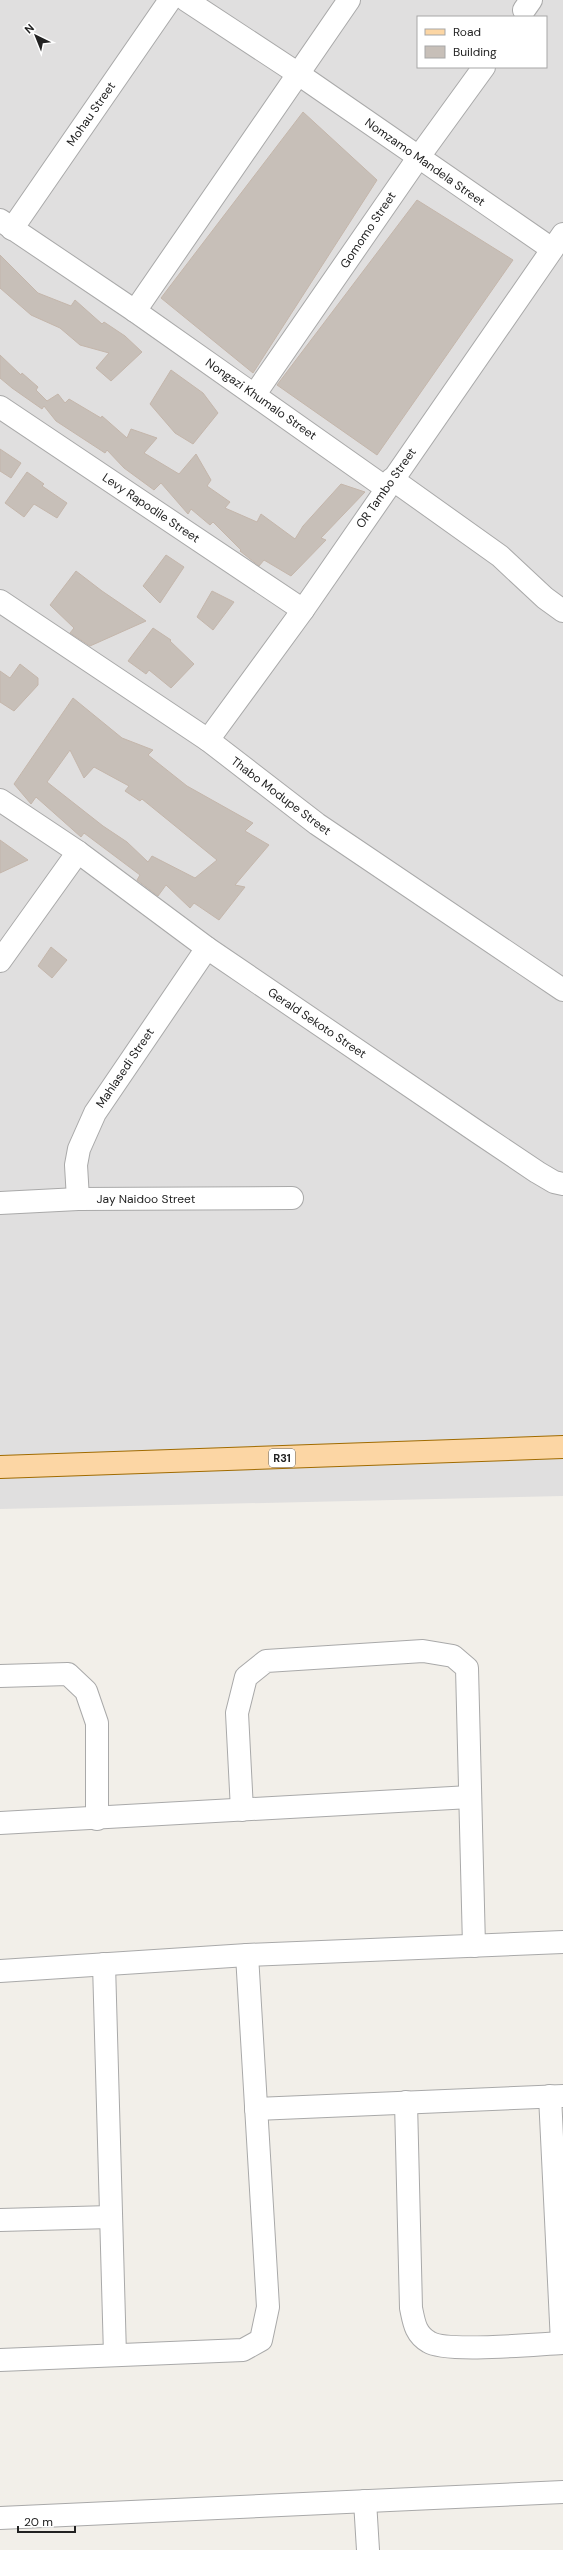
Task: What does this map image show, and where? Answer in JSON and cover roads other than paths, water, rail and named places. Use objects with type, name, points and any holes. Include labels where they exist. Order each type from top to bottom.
[{"type":"main road","name":"R31","points":[[0,1467],[563,1447]]},
{"type":"street","name":"Mohau Street","points":[[6,224],[170,0]]},
{"type":"street","name":"Nomzamo Mandela Street","points":[[186,0],[297,73],[418,158],[558,242]]},
{"type":"street","points":[[135,311],[297,73],[349,0]]},
{"type":"street","name":"Gomomo Street","points":[[255,394],[418,158],[483,68]]},
{"type":"street","name":"Nongazi Khumalo Street","points":[[6,224],[255,394],[500,556],[545,598],[563,611]]},
{"type":"street","name":"OR Tambo Street","points":[[208,740],[302,610],[558,242]]},
{"type":"street","name":"Levy Rapodile Street","points":[[0,407],[302,610]]},
{"type":"street","name":"Thabo Modupe Street","points":[[0,601],[208,740],[317,824],[563,990]]},
{"type":"street","name":"Gerald Sekoto Street","points":[[0,800],[78,852],[206,948],[537,1172],[554,1182],[563,1184]]},
{"type":"street","points":[[0,961],[78,852]]},
{"type":"street","name":"Mahlasedi Street","points":[[78,1200],[76,1164],[79,1149],[95,1113],[206,948]]},
{"type":"street","name":"Jay Naidoo Street","points":[[0,1203],[78,1200],[292,1198]]},
{"type":"street","points":[[242,1810],[237,1713],[246,1677],[266,1661],[423,1651],[453,1656],[467,1668],[474,1946]]},
{"type":"street","points":[[0,1676],[68,1674],[86,1691],[97,1723],[97,1819]]},
{"type":"street","points":[[0,1823],[97,1819],[470,1797]]},
{"type":"street","points":[[0,1971],[247,1955],[563,1942]]},
{"type":"street","points":[[0,2360],[243,2350],[261,2340],[268,2307],[247,1955]]},
{"type":"street","points":[[104,1964],[115,2355]]},
{"type":"street","points":[[256,2109],[406,2102],[556,2096],[562,2343],[449,2347],[429,2343],[416,2331],[411,2308],[406,2102]]},
{"type":"street","points":[[0,2220],[111,2217]]},
{"type":"street","points":[[0,2518],[563,2492]]},
{"type":"street","points":[[365,2501],[368,2550]]}]
